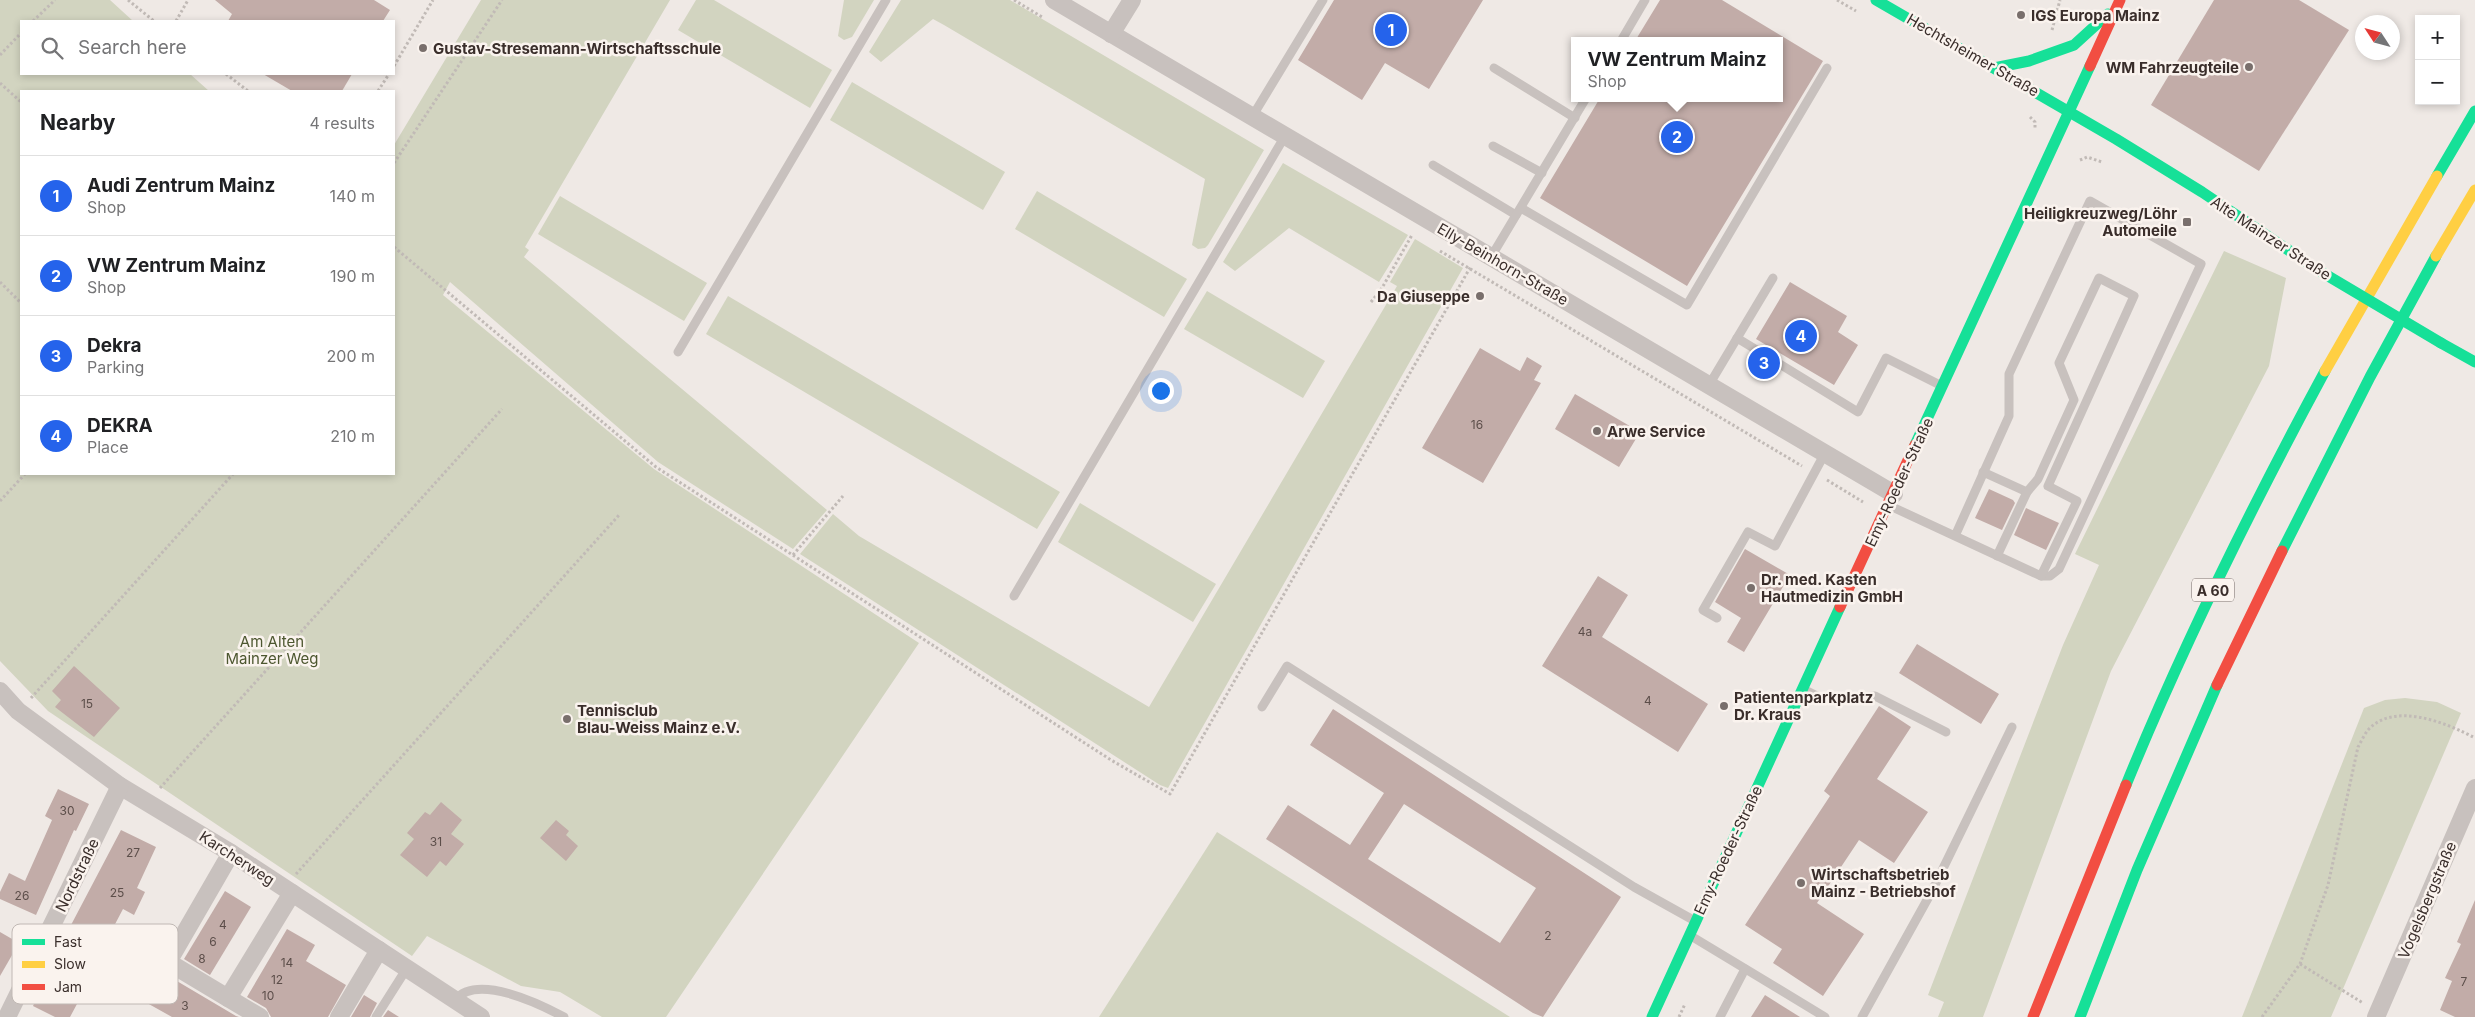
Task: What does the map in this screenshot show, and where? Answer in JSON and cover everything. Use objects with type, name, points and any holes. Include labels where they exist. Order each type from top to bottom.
[{"type":"main road","name":"Hechtsheimer Straße","points":[[1876,0],[2069,110]]},
{"type":"main road","points":[[1994,68],[2029,61],[2074,45],[2119,3]]},
{"type":"main road","name":"Emy-Roeder-Straße","points":[[1652,1017],[2119,3]]},
{"type":"main road","name":"Alte Mainzer Straße","points":[[2069,110],[2202,192],[2318,270],[2475,362]]},
{"type":"main road","name":"A 60","points":[[2032,1017],[2120,796],[2192,632],[2256,502],[2331,360],[2475,111]]},
{"type":"main road","name":"A 60","points":[[2080,1017],[2115,920],[2157,818],[2230,657],[2296,520],[2373,371],[2475,190]]},
{"type":"street","name":"Elly-Beinhorn-Straße","points":[[1054,0],[1825,453],[1891,499]]},
{"type":"street","points":[[1112,34],[1132,0]]},
{"type":"street","name":"Karcherweg","points":[[0,691],[18,711],[120,786],[148,801],[231,853],[481,1017]]},
{"type":"street","name":"Nordstraße","points":[[52,924],[120,786]]},
{"type":"street","name":"Vogelsbergstraße","points":[[2381,1015],[2475,788]]},
{"type":"street","points":[[178,945],[231,853]]},
{"type":"street","points":[[228,998],[288,890]]},
{"type":"street","points":[[339,1017],[378,950]]},
{"type":"street","points":[[178,968],[260,1017]]},
{"type":"street","name":"Nordstraße","points":[[7,1017],[13,1004]]},
{"type":"lane","points":[[678,352],[886,0]]},
{"type":"lane","points":[[1252,116],[1323,0]]},
{"type":"lane","points":[[1623,37],[1645,0]]},
{"type":"lane","points":[[1494,68],[1575,118]]},
{"type":"lane","points":[[1433,165],[1687,305],[1827,68]]},
{"type":"lane","points":[[1485,254],[1518,212],[1584,102]]},
{"type":"lane","points":[[1014,596],[1285,136]]},
{"type":"lane","points":[[1493,146],[1542,173]]},
{"type":"lane","points":[[1891,499],[1954,536],[2041,576],[2050,576],[2059,569],[2201,264],[2090,201],[2009,374],[2009,416],[1954,536]]},
{"type":"lane","points":[[1709,385],[1773,278]]},
{"type":"lane","points":[[1997,556],[2027,492],[2038,479],[2074,400],[2059,363],[2099,278],[2134,296],[2048,486],[2077,500],[2041,576]]},
{"type":"lane","points":[[1737,338],[1858,412],[1886,358],[1943,386]]},
{"type":"lane","points":[[1717,618],[1703,610],[1748,532],[1775,546],[1825,453]]},
{"type":"lane","points":[[1983,472],[2027,492]]},
{"type":"lane","points":[[1262,707],[1287,666],[1634,887],[1695,921]]},
{"type":"lane","points":[[1802,689],[1821,698],[1874,696],[1946,732]]},
{"type":"lane","points":[[1862,1017],[1932,891],[2012,727]]},
{"type":"lane","points":[[1689,934],[1825,1017]]},
{"type":"lane","points":[[376,1017],[407,968]]},
{"type":"lane","points":[[1720,1017],[1745,969]]},
{"type":"lane","points":[[455,1000],[458,996],[474,990],[499,991],[530,1001],[564,1017]]},
{"type":"path","points":[[35,20],[55,0]]},
{"type":"path","points":[[128,0],[153,20]]},
{"type":"path","points":[[177,20],[188,0]]},
{"type":"path","points":[[395,64],[433,0]]},
{"type":"path","points":[[395,161],[502,0]]},
{"type":"path","points":[[2052,33],[2060,0]]},
{"type":"path","points":[[0,55],[20,35]]},
{"type":"path","points":[[227,75],[247,90]]},
{"type":"path","points":[[379,90],[388,75]]},
{"type":"path","points":[[0,83],[20,101]]},
{"type":"path","points":[[2027,114],[2035,122],[2035,132]]},
{"type":"path","points":[[2080,160],[2086,157],[2102,162]]},
{"type":"path","points":[[1371,302],[1382,288],[1412,235]]},
{"type":"path","points":[[395,248],[656,466],[1111,760],[1170,794],[1485,254]]},
{"type":"path","points":[[0,282],[20,302]]},
{"type":"path","points":[[148,801],[502,409]]},
{"type":"path","points":[[1,499],[24,475]]},
{"type":"path","points":[[18,711],[232,475]]},
{"type":"path","points":[[793,555],[843,496]]},
{"type":"path","points":[[288,890],[620,514]]},
{"type":"path","points":[[2262,1017],[2300,964],[2328,885],[2358,748],[2368,730],[2388,718],[2408,716],[2435,720],[2475,738]]},
{"type":"path","points":[[2300,964],[2381,1015]]},
{"type":"green space","name":"Am Alten Mainzer Weg","points":[[0,0],[110,0],[132,20],[20,20],[20,75],[191,75],[208,90],[20,90],[20,475],[395,475],[395,143],[481,0],[670,0],[525,247],[529,250],[524,257],[827,510],[793,549],[658,462],[450,282],[443,295],[654,469],[919,643],[666,1017],[602,1017],[560,992],[521,986],[427,936],[412,956],[48,711],[0,661]]},
{"type":"green space","points":[[696,0],[714,0],[832,70],[810,108],[678,30]]},
{"type":"green space","points":[[844,0],[874,0],[852,37],[844,40],[838,36]]},
{"type":"green space","points":[[901,0],[1010,0],[1264,150],[1208,245],[1205,248],[1198,249],[1192,245],[1205,179],[944,25],[933,19],[881,62],[869,52]]},
{"type":"green space","points":[[852,82],[1005,172],[983,210],[830,120]]},
{"type":"green space","points":[[1283,163],[1408,235],[1379,282],[1289,228],[1235,271],[1223,262]]},
{"type":"green space","points":[[1037,191],[1187,279],[1164,317],[1015,229]]},
{"type":"green space","points":[[560,196],[707,283],[684,321],[538,234]]},
{"type":"green space","points":[[1415,239],[1463,268],[1168,788],[1160,785],[800,554],[833,514],[859,536],[1149,707],[1397,286],[1390,282]]},
{"type":"green space","points":[[2224,251],[2286,278],[2269,366],[2111,671],[1983,1017],[1938,1017],[1944,1002],[1928,995],[2063,645],[2099,565],[2075,554]]},
{"type":"green space","points":[[1207,291],[1325,361],[1303,398],[1184,329]]},
{"type":"green space","points":[[728,296],[1060,492],[1037,529],[706,334]]},
{"type":"green space","points":[[1080,503],[1216,584],[1193,622],[1058,542]]},
{"type":"green space","points":[[2405,698],[2437,702],[2461,713],[2331,1017],[2242,1017],[2364,708],[2385,700]]},
{"type":"green space","points":[[1217,832],[1510,1017],[1099,1017]]},
{"type":"building","points":[[215,0],[374,0],[390,10],[384,20],[229,20],[232,14]]},
{"type":"building","points":[[1334,0],[1483,0],[1429,89],[1385,63],[1362,100],[1298,60]]},
{"type":"building","points":[[1660,0],[1722,0],[1823,61],[1687,286],[1540,198],[1598,102],[1783,102],[1783,37],[1637,37]]},
{"type":"building","name":"WM Fahrzeugteile","points":[[2214,0],[2299,0],[2349,30],[2259,171],[2151,105]]},
{"type":"building","points":[[265,75],[351,75],[343,90],[290,90]]},
{"type":"building","points":[[1790,282],[1847,316],[1838,332],[1858,345],[1834,385],[1756,339]]},
{"type":"building","points":[[1480,348],[1520,371],[1527,357],[1542,366],[1534,380],[1541,383],[1483,483],[1422,448]]},
{"type":"building","name":"Arwe Service","points":[[1575,394],[1640,432],[1619,467],[1555,429]]},
{"type":"building","points":[[1989,489],[2013,500],[2015,503],[2002,530],[1975,518]]},
{"type":"building","points":[[2026,508],[2059,523],[2046,550],[2014,535]]},
{"type":"building","name":"Dr. med. Kasten Hautmedizin GmbH","points":[[1745,549],[1790,575],[1744,652],[1727,642],[1741,618],[1715,602]]},
{"type":"building","points":[[1598,576],[1628,595],[1602,637],[1708,704],[1678,752],[1542,666]]},
{"type":"building","points":[[1917,644],[1999,694],[1981,724],[1899,673]]},
{"type":"building","points":[[74,666],[120,708],[94,737],[55,707],[61,700],[52,691]]},
{"type":"building","name":"Wirtschaftsbetrieb Mainz - Betriebshof","points":[[1879,706],[1911,727],[1877,779],[1928,812],[1894,863],[1859,840],[1817,903],[1864,934],[1823,996],[1773,963],[1782,949],[1745,925],[1830,796],[1824,791]]},
{"type":"building","points":[[1333,709],[1621,897],[1543,1017],[1533,1013],[1266,839],[1288,805],[1350,845],[1384,793],[1310,745]],"holes":[[[1404,804],[1536,888],[1500,943],[1368,859]]]},
{"type":"building","points":[[58,789],[89,804],[76,831],[74,830],[36,915],[0,899],[0,892],[9,873],[25,881],[52,820],[45,816]]},
{"type":"building","points":[[441,802],[462,820],[451,834],[464,844],[446,866],[440,861],[427,877],[400,855],[414,839],[407,833],[425,812],[430,815]]},
{"type":"building","points":[[556,820],[569,831],[566,835],[578,846],[566,861],[540,838]]},
{"type":"building","points":[[121,830],[156,847],[137,888],[145,892],[134,915],[123,909],[115,924],[72,924]]},
{"type":"building","points":[[225,891],[251,907],[210,975],[184,959]]},
{"type":"building","points":[[2475,900],[2475,1017],[2455,1017],[2440,1010],[2452,981],[2445,978],[2461,944],[2457,942]]},
{"type":"building","points":[[287,929],[315,945],[306,961],[346,985],[328,1017],[271,1017],[266,1008],[247,997]]},
{"type":"building","points":[[0,932],[12,939],[12,955],[0,976]]},
{"type":"building","points":[[178,982],[239,1017],[172,1017],[149,1004],[178,1004]]},
{"type":"building","points":[[364,995],[377,1003],[370,1017],[351,1017]]},
{"type":"building","points":[[1765,995],[1800,1017],[1751,1017]]},
{"type":"building","points":[[34,1004],[77,1004],[70,1017],[55,1017],[33,1006]]},
{"type":"building","points":[[388,1010],[399,1017],[383,1017]]},
{"type":"traffic: fast","points":[[1876,0],[2116,139],[2202,192],[2318,270]]},
{"type":"traffic: fast","points":[[1994,68],[2029,61],[2074,45],[2108,14]]},
{"type":"traffic: fast","points":[[1915,445],[2090,66]]},
{"type":"traffic: fast","points":[[2437,176],[2475,111]]},
{"type":"traffic: fast","points":[[2282,551],[2370,377],[2436,256]]},
{"type":"traffic: fast","points":[[2318,270],[2441,343]]},
{"type":"traffic: fast","points":[[2441,343],[2475,362]]},
{"type":"traffic: fast","points":[[2126,785],[2195,627],[2271,473],[2325,371]]},
{"type":"traffic: fast","points":[[1652,1017],[1840,607]]},
{"type":"traffic: fast","points":[[2080,1017],[2137,870],[2217,685]]},
{"type":"traffic: slow","points":[[2325,371],[2437,176]]},
{"type":"traffic: slow","points":[[2436,256],[2475,190]]},
{"type":"traffic: jam","points":[[2090,66],[2120,0]]},
{"type":"traffic: jam","points":[[1840,607],[1915,445]]},
{"type":"traffic: jam","points":[[2217,685],[2282,551]]},
{"type":"traffic: jam","points":[[2033,1017],[2126,785]]},
{"type":"place","name":"IGS Europa Mainz","points":[[2021,15]]},
{"type":"place","name":"Audi Zentrum Mainz","points":[[1391,30]]},
{"type":"place","name":"Gustav-Stresemann-Wirtschaftsschule","points":[[423,48]]},
{"type":"place","name":"WM Fahrzeugteile","points":[[2249,67]]},
{"type":"place","name":"VW Zentrum Mainz","points":[[1677,137]]},
{"type":"place","name":"Heiligkreuzweg/Löhr Automeile","points":[[2187,222]]},
{"type":"place","name":"Da Giuseppe","points":[[1480,296]]},
{"type":"place","name":"DEKRA","points":[[1801,336]]},
{"type":"place","name":"Dekra","points":[[1764,363]]},
{"type":"place","name":"Arwe Service","points":[[1597,431]]},
{"type":"place","name":"Dr. med. Kasten Hautmedizin GmbH","points":[[1751,588]]},
{"type":"place","name":"Patientenparkplatz Dr. Kraus","points":[[1724,706]]},
{"type":"place","name":"Tennisclub Blau-Weiss Mainz e.V.","points":[[567,719]]},
{"type":"place","name":"Wirtschaftsbetrieb Mainz - Betriebshof","points":[[1801,883]]}]
